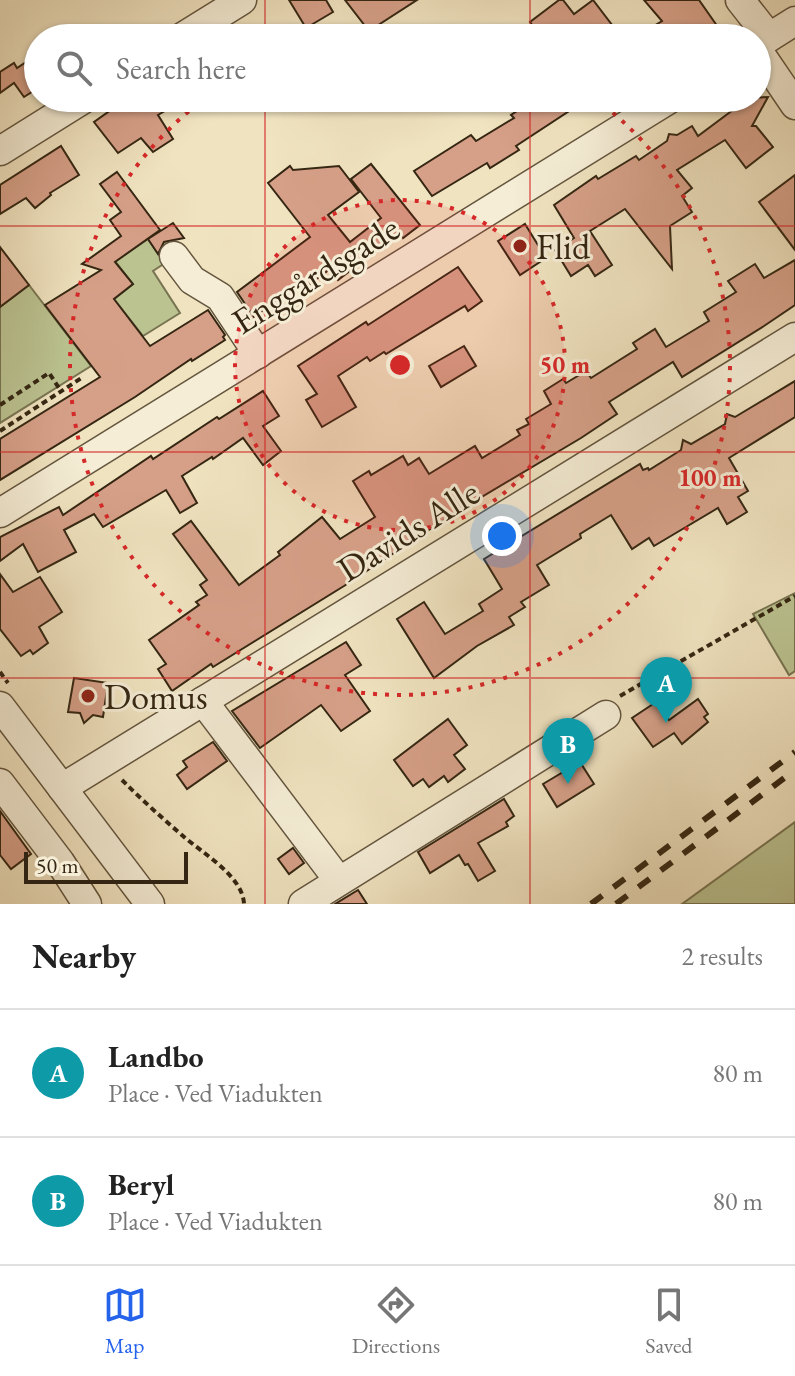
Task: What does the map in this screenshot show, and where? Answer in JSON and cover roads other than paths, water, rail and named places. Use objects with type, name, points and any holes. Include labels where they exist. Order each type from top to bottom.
[{"type":"street","points":[[203,24],[242,0]]},
{"type":"street","points":[[740,0],[751,24]]},
{"type":"street","points":[[771,37],[795,21]]},
{"type":"street","points":[[771,62],[795,105]]},
{"type":"street","points":[[0,151],[63,112]]},
{"type":"street","name":"Enggårdsgade","points":[[0,513],[648,112]]},
{"type":"street","points":[[174,256],[192,280],[220,297],[258,354]]},
{"type":"street","name":"Davids Alle","points":[[62,788],[795,337]]},
{"type":"street","points":[[203,701],[339,881]]},
{"type":"street","points":[[0,706],[150,904]]},
{"type":"street","points":[[303,904],[609,708]]},
{"type":"street","points":[[0,783],[60,862],[87,904]]},
{"type":"railway","points":[[591,904],[795,752]]},
{"type":"railway","points":[[616,904],[795,770]]},
{"type":"place","name":"Flid","points":[[520,246]]},
{"type":"place","name":"Domus","points":[[88,696]]},
{"type":"place","name":"Landbo","points":[[666,723]]},
{"type":"place","name":"Beryl","points":[[568,784]]}]
